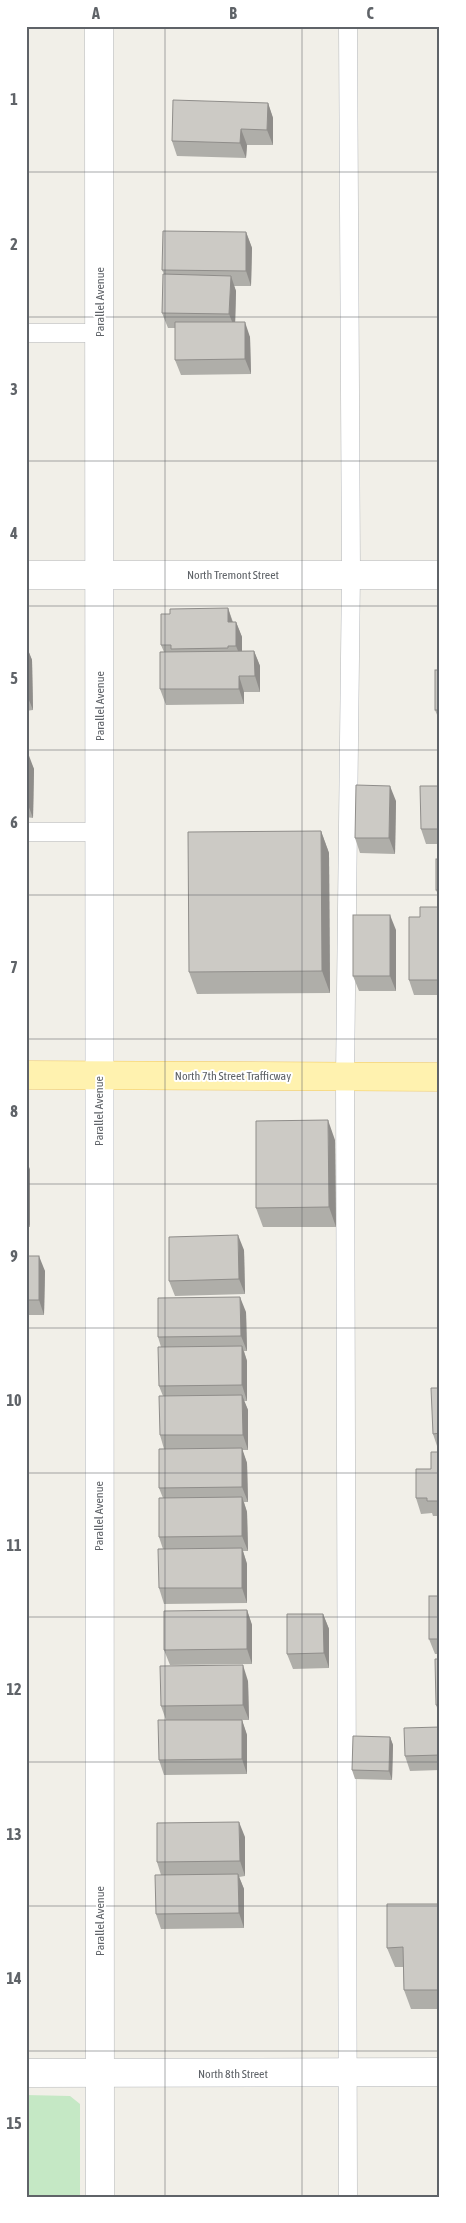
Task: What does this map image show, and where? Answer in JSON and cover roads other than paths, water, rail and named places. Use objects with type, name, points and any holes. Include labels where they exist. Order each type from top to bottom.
[{"type":"main road","name":"North 7th Street Trafficway","points":[[26,1075],[440,1077]]},
{"type":"street","name":"Parallel Avenue","points":[[99,26],[101,575],[99,1075],[100,2197]]},
{"type":"street","name":"North Tremont Street","points":[[26,575],[440,575]]},
{"type":"street","name":"North 8th Street","points":[[26,2073],[348,2074],[440,2072]]},
{"type":"lane","points":[[348,26],[351,574],[345,1077],[348,2197]]},
{"type":"lane","points":[[26,333],[100,333]]},
{"type":"lane","points":[[26,832],[100,832]]}]
